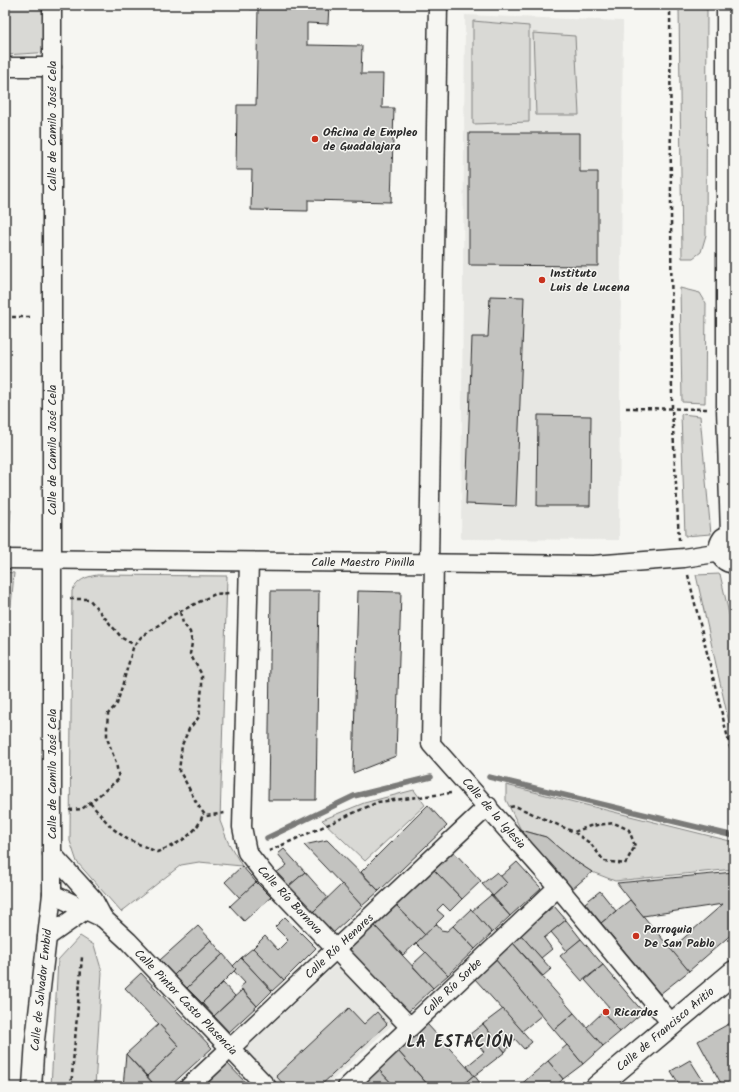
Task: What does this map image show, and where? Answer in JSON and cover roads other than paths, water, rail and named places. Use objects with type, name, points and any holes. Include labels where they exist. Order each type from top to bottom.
[{"type":"main road","points":[[728,5],[728,409],[730,545]]},
{"type":"main road","name":"Calle de Francisco Aritio","points":[[597,1087],[671,1023],[733,976]]},
{"type":"street","name":"Calle de Camilo José Cela","points":[[52,5],[52,894]]},
{"type":"street","name":"Calle de la Iglesia","points":[[438,5],[432,562],[432,744],[558,887],[671,1023]]},
{"type":"street","points":[[5,67],[52,67]]},
{"type":"street","name":"Calle Maestro Pinilla","points":[[5,559],[249,562],[432,562],[593,565],[684,558],[730,545]]},
{"type":"street","name":"Calle Río Bornova","points":[[249,562],[244,790],[242,810],[243,841],[252,858],[410,1027]]},
{"type":"street","name":"Calle Río Henares","points":[[189,1087],[336,949],[490,809]]},
{"type":"street","name":"Calle Pintor Casto Plasencia","points":[[52,854],[93,899],[103,918]]},
{"type":"street","name":"Calle Río Sorbe","points":[[347,1087],[558,887]]},
{"type":"street","name":"Calle Pintor Casto Plasencia","points":[[52,894],[87,909],[103,918],[128,941],[267,1087]]},
{"type":"street","name":"Calle de Salvador Embid","points":[[32,1087],[52,894]]},
{"type":"street","points":[[47,937],[87,909]]},
{"type":"waterway","points":[[267,838],[354,796],[431,777]]},
{"type":"waterway","points":[[489,777],[734,836]]},
{"type":"place","name":"Oficina de Empleo de Guadalajara","points":[[315,139]]},
{"type":"place","name":"Instituto Luis de Lucena","points":[[542,280]]},
{"type":"place","name":"Parroquia De San Pablo","points":[[636,936]]},
{"type":"place","name":"Ricardos","points":[[606,1012]]},
{"type":"district","name":"LA ESTACIÓN","points":[[460,1041]]}]
